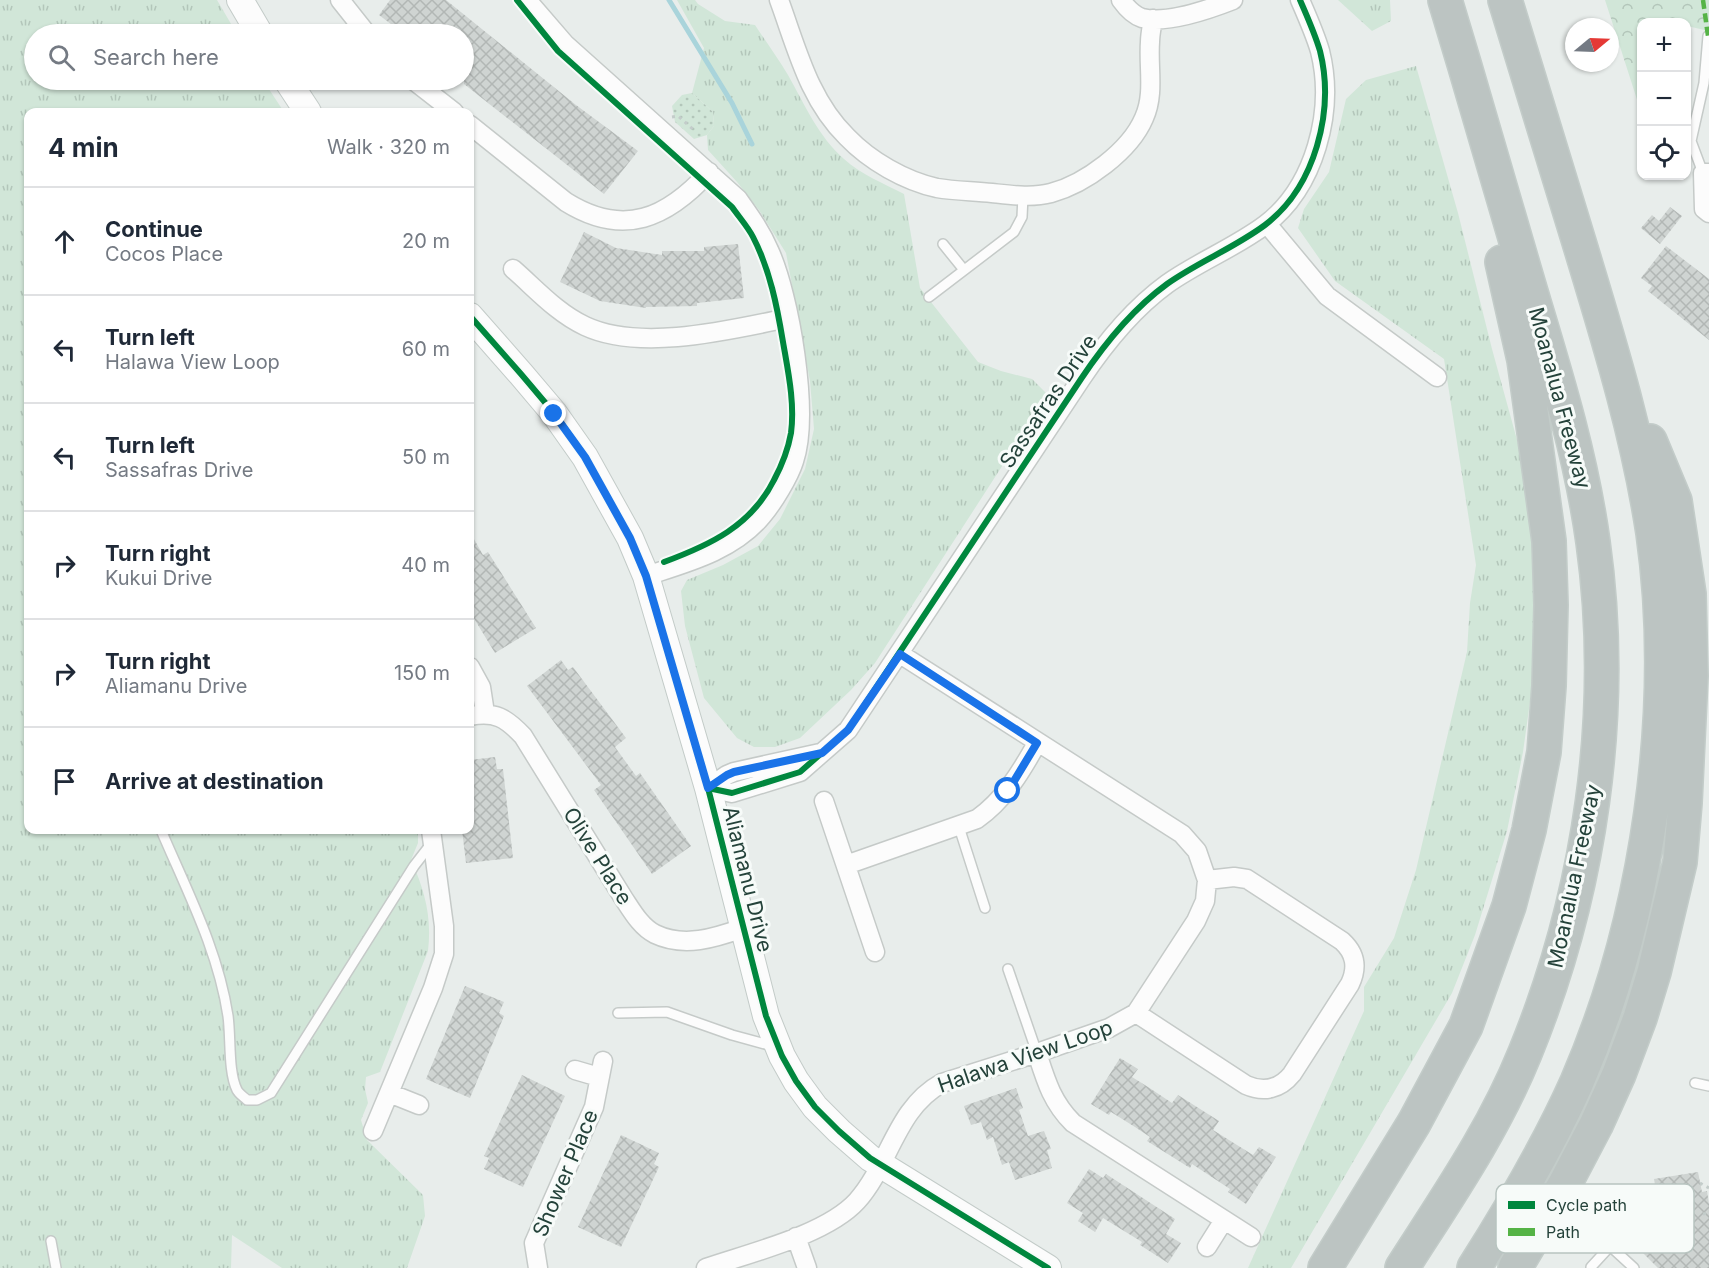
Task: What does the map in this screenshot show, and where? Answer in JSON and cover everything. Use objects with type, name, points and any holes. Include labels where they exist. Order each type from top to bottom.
[{"type":"highway","points":[[1325,1268],[1414,1123],[1466,1026],[1509,906],[1529,830],[1544,752],[1549,686],[1551,605],[1549,541],[1540,465],[1524,360],[1444,0]]},
{"type":"highway","name":"Moanalua Freeway","points":[[1402,1268],[1449,1195],[1503,1102],[1525,1055],[1545,1002],[1568,920],[1588,835],[1596,775],[1602,669],[1594,544],[1574,440],[1444,0]]},
{"type":"highway","points":[[1505,0],[1609,338],[1640,462],[1653,535],[1661,650],[1660,707],[1649,821],[1629,927],[1597,1030],[1577,1081],[1526,1184]]},
{"type":"highway","points":[[1518,0],[1558,176]]},
{"type":"highway","points":[[1565,1184],[1596,1125],[1619,1074],[1654,972],[1680,862],[1691,687],[1689,594],[1675,501],[1609,338]]},
{"type":"highway","points":[[1474,1268],[1496,1233]]},
{"type":"highway","points":[[1515,1268],[1524,1253]]},
{"type":"street","points":[[240,0],[254,24]]},
{"type":"street","points":[[527,0],[565,44],[710,172],[738,200],[757,226],[770,250],[781,282],[800,402],[800,433],[794,462],[762,516],[742,535],[699,558],[646,576]]},
{"type":"street","points":[[779,0],[804,71],[816,97],[845,135],[860,150],[906,178],[938,188],[1023,196],[1051,193],[1076,183],[1108,162],[1130,142],[1144,117],[1151,87],[1150,42],[1153,19]]},
{"type":"street","points":[[1121,0],[1130,11],[1140,17],[1153,19],[1203,11],[1233,0]]},
{"type":"street","name":"Sassafras Drive","points":[[708,788],[734,772],[822,753],[848,730],[1087,370],[1110,339],[1165,285],[1267,224],[1290,201],[1301,185],[1320,132],[1325,91],[1320,50],[1300,0]]},
{"type":"street","points":[[349,3],[361,24]]},
{"type":"street","points":[[294,90],[305,108]]},
{"type":"street","points":[[426,90],[449,108]]},
{"type":"street","points":[[474,128],[566,202],[584,213],[602,219],[621,221],[661,213],[680,202],[710,172]]},
{"type":"street","points":[[1706,173],[1704,209],[1709,213]]},
{"type":"street","points":[[1267,224],[1327,296],[1437,377]]},
{"type":"street","points":[[513,269],[560,311],[583,325],[613,335],[686,337],[788,318]]},
{"type":"street","name":"Aliamanu Drive","points":[[474,321],[541,398],[585,457],[618,514],[646,576],[708,788],[766,1016],[778,1047],[796,1081],[815,1107],[839,1131],[882,1166],[1048,1268]]},
{"type":"street","points":[[900,654],[1182,834],[1197,851],[1207,880]]},
{"type":"street","name":"Olive Place","points":[[474,674],[481,687],[477,715],[512,724],[523,736],[639,921],[655,934],[679,940],[694,941],[721,936],[743,928]]},
{"type":"street","points":[[846,865],[977,819],[1008,791],[1037,743]]},
{"type":"street","points":[[824,801],[876,952]]},
{"type":"street","points":[[373,1131],[433,988],[444,954],[444,926],[432,836]]},
{"type":"street","name":"Halawa View Loop","points":[[882,1166],[911,1109],[929,1089],[1109,1028],[1136,1013],[1196,921],[1205,901],[1207,880],[1234,877],[1247,879],[1342,941],[1348,947],[1355,963],[1350,984],[1292,1074],[1282,1084],[1269,1089],[1246,1085],[1136,1013]]},
{"type":"street","points":[[1037,1053],[1052,1096],[1063,1113],[1074,1123],[1251,1237]]},
{"type":"street","name":"Shower Place","points":[[538,1268],[534,1243],[594,1107],[601,1069],[575,1070]]},
{"type":"street","points":[[388,1093],[419,1105]]},
{"type":"street","points":[[706,1268],[796,1237],[842,1214],[857,1200],[882,1166]]},
{"type":"street","points":[[1207,1247],[1224,1220]]},
{"type":"street","points":[[796,1237],[807,1268]]},
{"type":"lane","points":[[1706,173],[1691,141],[1704,83],[1708,36]]},
{"type":"lane","points":[[928,297],[1014,232],[1022,217],[1023,196]]},
{"type":"lane","points":[[943,244],[964,270]]},
{"type":"lane","points":[[959,826],[985,908]]},
{"type":"lane","points":[[163,834],[209,941],[221,976],[237,1091],[247,1100],[257,1100],[271,1094],[432,836]]},
{"type":"lane","points":[[1008,969],[1037,1053]]},
{"type":"lane","points":[[618,1013],[667,1012],[732,1035],[778,1047]]},
{"type":"lane","points":[[1695,1083],[1709,1086]]},
{"type":"lane","points":[[51,1241],[56,1268]]},
{"type":"lane","points":[[1591,1267],[1604,1253]]},
{"type":"lane","points":[[1618,1253],[1634,1268]]},
{"type":"path","points":[[1700,1183],[1709,1188]]},
{"type":"path","points":[[1703,1214],[1709,1213]]},
{"type":"green space","points":[[0,0],[217,0],[231,24],[24,24],[24,90],[270,90],[281,108],[24,108],[24,834],[418,834],[418,843],[411,860],[426,904],[429,927],[428,951],[380,1072],[366,1077],[365,1089],[368,1103],[361,1120],[367,1140],[423,1195],[425,1216],[407,1268],[282,1268],[232,1235],[231,1268],[0,1268]]},
{"type":"green space","points":[[677,0],[695,0],[725,21],[755,25],[784,69],[819,130],[835,150],[858,170],[904,194],[920,288],[978,362],[1032,379],[1048,395],[875,663],[851,690],[800,738],[775,747],[754,747],[737,738],[704,698],[685,626],[681,591],[687,580],[723,565],[758,546],[780,519],[805,469],[814,429],[810,381],[786,253],[759,210],[708,150],[707,135],[714,126],[713,112],[692,93],[704,48]]},
{"type":"green space","points":[[1338,0],[1390,0],[1391,21],[1372,31]]},
{"type":"green space","points":[[1605,0],[1709,0],[1709,31],[1691,27],[1691,18],[1637,18],[1637,100],[1619,44],[1619,18],[1611,18]]},
{"type":"green space","points":[[1416,66],[1458,213],[1525,469],[1534,559],[1535,666],[1523,752],[1507,831],[1475,935],[1452,993],[1291,1268],[1248,1268],[1364,1011],[1364,987],[1394,938],[1416,870],[1467,652],[1470,603],[1476,565],[1444,359],[1335,281],[1298,228],[1304,209],[1329,172],[1346,99],[1366,80]]},
{"type":"green space","points":[[692,93],[713,112],[714,126],[707,135],[694,139],[675,122],[672,106],[682,95]]},
{"type":"building","points":[[390,0],[446,0],[576,105],[638,151],[604,194],[472,90],[474,90],[474,24],[391,24],[379,15]]},
{"type":"building","points":[[1670,207],[1682,216],[1660,244],[1641,228],[1652,215],[1659,221]]},
{"type":"building","points":[[584,232],[616,248],[662,255],[662,251],[704,251],[704,247],[738,244],[744,298],[697,303],[697,306],[646,308],[600,301],[560,282]]},
{"type":"building","points":[[1666,246],[1709,279],[1709,340],[1648,291],[1652,286],[1641,278]]},
{"type":"building","points":[[474,539],[483,555],[488,552],[536,628],[495,653],[474,619]]},
{"type":"building","points":[[561,660],[568,670],[573,667],[626,738],[615,747],[636,776],[640,773],[691,846],[652,874],[594,790],[601,785],[527,686]]},
{"type":"building","points":[[495,757],[497,769],[503,769],[513,858],[466,863],[462,834],[474,834],[474,760]]},
{"type":"building","points":[[465,986],[504,1002],[499,1013],[504,1016],[470,1098],[426,1079]]},
{"type":"building","points":[[1120,1058],[1138,1069],[1132,1077],[1172,1103],[1178,1095],[1219,1121],[1213,1130],[1253,1155],[1259,1147],[1276,1157],[1246,1204],[1228,1192],[1230,1189],[1192,1164],[1190,1168],[1147,1141],[1150,1137],[1135,1127],[1111,1112],[1109,1115],[1091,1104]]},
{"type":"building","points":[[522,1075],[565,1096],[523,1187],[484,1169],[489,1158],[484,1156]]},
{"type":"building","points":[[1016,1088],[1023,1108],[1019,1110],[1028,1136],[1044,1131],[1051,1149],[1047,1150],[1052,1168],[1015,1180],[1009,1162],[1002,1165],[993,1137],[987,1140],[981,1122],[971,1125],[964,1106]]},
{"type":"building","points":[[621,1135],[659,1153],[654,1164],[659,1167],[621,1247],[578,1227]]},
{"type":"building","points":[[1089,1169],[1103,1178],[1106,1174],[1175,1219],[1166,1234],[1181,1243],[1168,1263],[1140,1245],[1142,1242],[1103,1218],[1095,1232],[1078,1221],[1083,1213],[1067,1203]]},
{"type":"building","points":[[1698,1172],[1702,1192],[1707,1191],[1709,1204],[1709,1268],[1658,1268],[1643,1253],[1694,1253],[1694,1184],[1655,1184],[1654,1179]]},
{"type":"waterway","points":[[669,0],[732,103],[752,144]]},
{"type":"marked path","points":[[1703,0],[1708,36]]},
{"type":"cycle path","points":[[517,0],[558,51],[732,207],[753,237],[772,288],[792,399],[791,433],[782,463],[765,496],[741,522],[713,541],[664,562]]},
{"type":"cycle path","points":[[708,788],[732,793],[800,772],[848,730],[1081,379],[1109,341],[1131,316],[1167,284],[1265,225],[1297,190],[1317,146],[1325,98],[1320,51],[1300,0]]},
{"type":"cycle path","points":[[474,321],[554,413],[585,457],[630,538],[646,576],[708,788],[766,1016],[782,1056],[796,1081],[815,1107],[870,1158],[1048,1268]]},
{"type":"route","points":[[554,414],[603,487],[630,538],[646,576],[708,788],[734,772],[822,753],[848,730],[900,654],[1037,743],[1008,791]]}]
